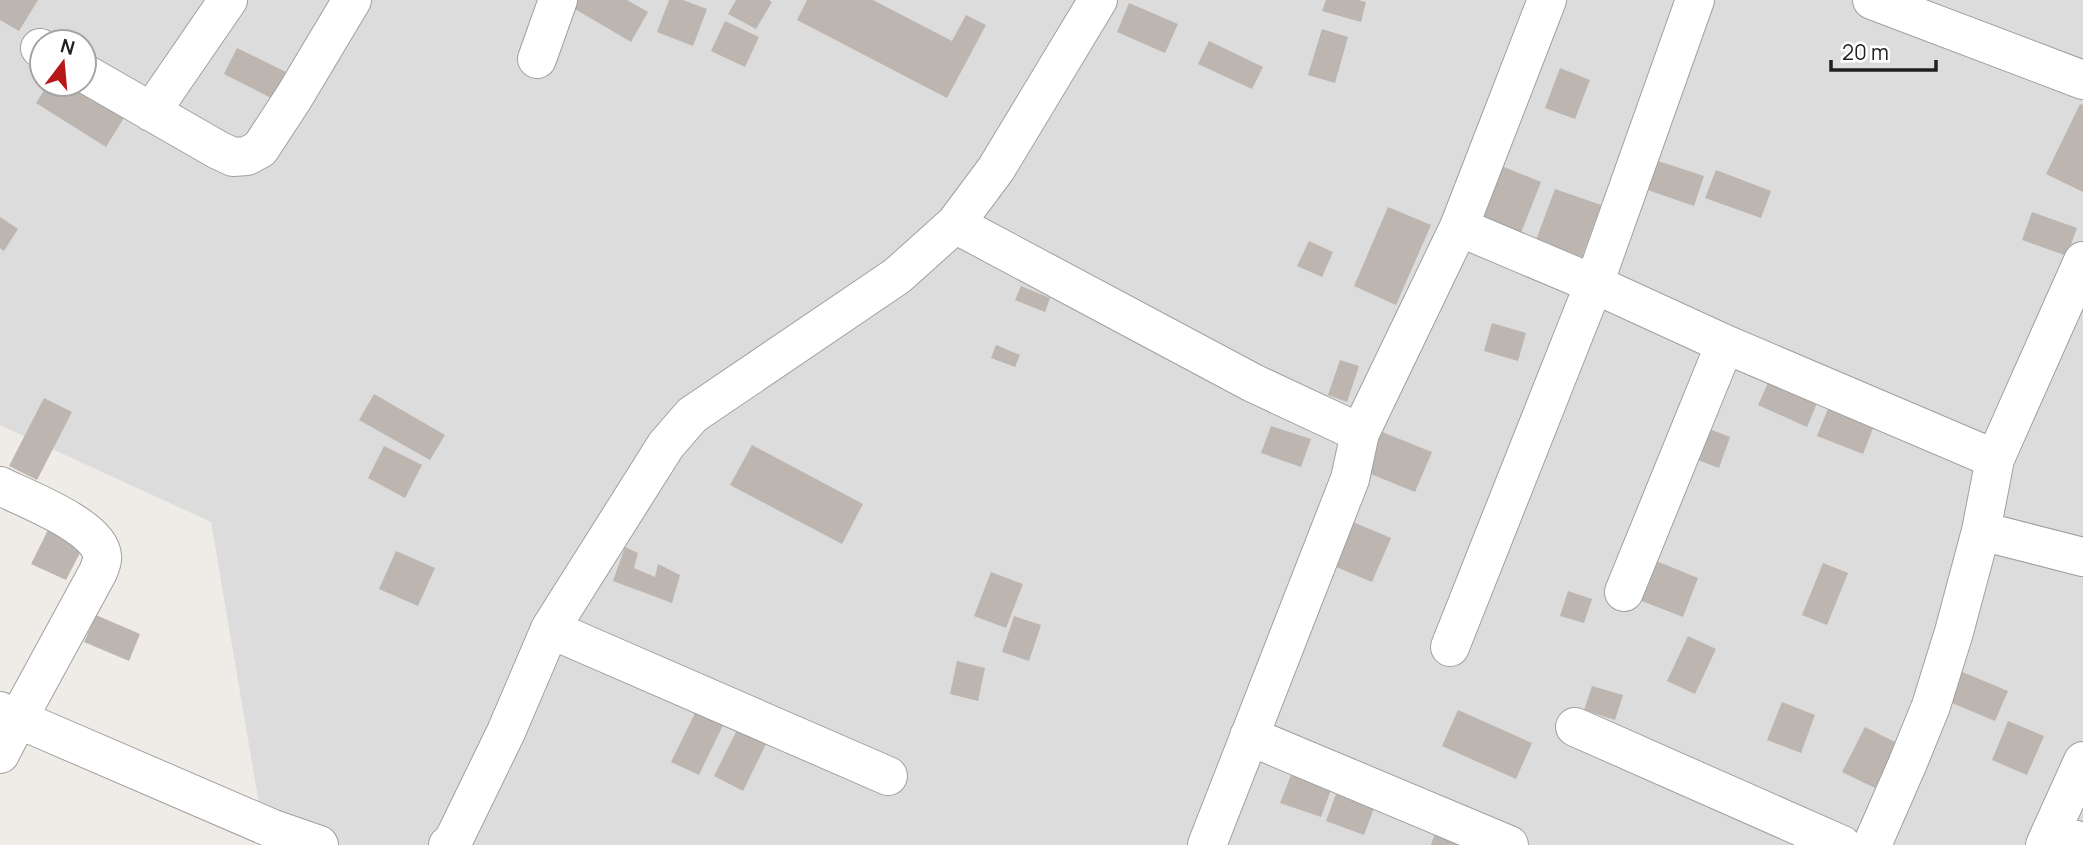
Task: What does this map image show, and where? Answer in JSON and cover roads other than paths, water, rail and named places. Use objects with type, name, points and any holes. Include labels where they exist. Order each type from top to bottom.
[{"type":"street","points":[[151,112],[228,0]]},
{"type":"street","points":[[98,81],[233,157],[247,156],[260,149],[267,139],[352,0]]},
{"type":"street","points":[[537,59],[558,0]]},
{"type":"street","points":[[449,845],[506,732],[550,629],[666,445],[692,415],[897,276],[955,224],[996,169],[1098,0]]},
{"type":"street","points":[[1207,845],[1350,479],[1360,433],[1459,227],[1547,0]]},
{"type":"street","points":[[1450,647],[1594,284],[1695,0]]},
{"type":"street","points":[[1872,0],[2083,80]]},
{"type":"street","points":[[955,224],[1253,383],[1360,433]]},
{"type":"street","points":[[1459,227],[1995,459]]},
{"type":"street","points":[[1872,845],[1931,706],[1981,531],[1995,459],[2083,261]]},
{"type":"street","points":[[1624,592],[1725,344]]},
{"type":"street","points":[[0,486],[72,521],[97,541],[103,555],[98,572],[9,715],[0,754]]},
{"type":"street","points":[[1981,531],[2083,556]]},
{"type":"street","points":[[550,629],[888,776]]},
{"type":"street","points":[[9,715],[269,837],[319,845]]},
{"type":"street","points":[[1575,727],[1842,845]]},
{"type":"street","points":[[1249,737],[1509,845]]},
{"type":"street","points":[[2060,839],[2083,761]]}]
